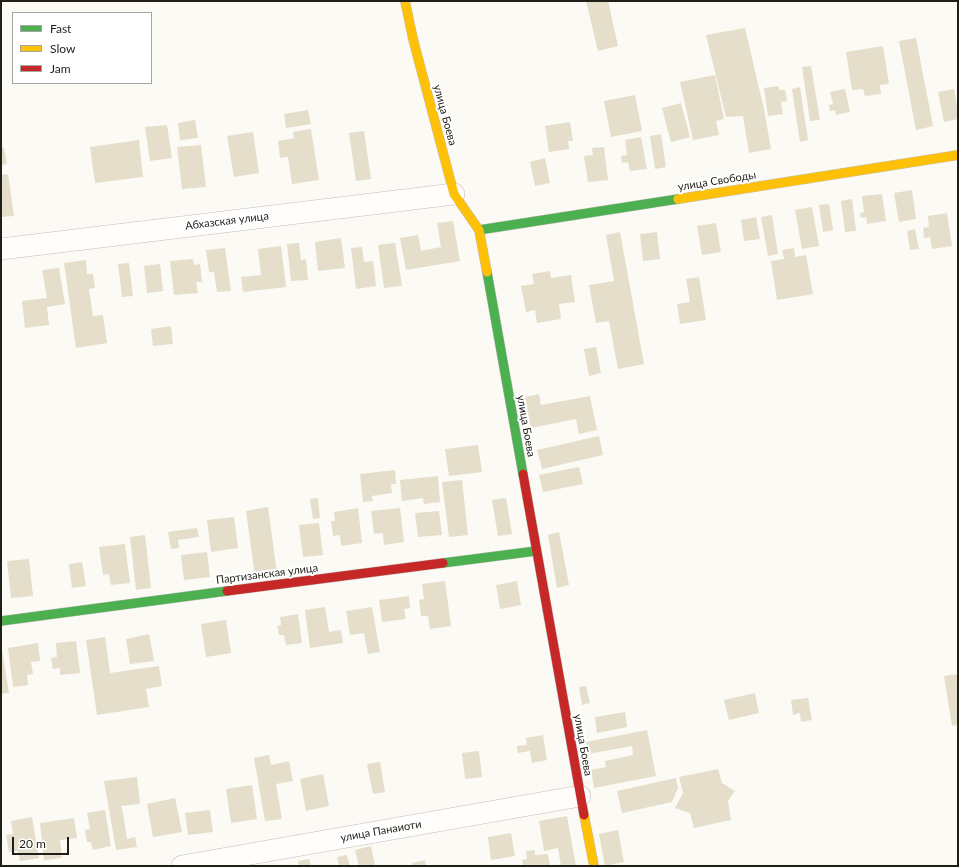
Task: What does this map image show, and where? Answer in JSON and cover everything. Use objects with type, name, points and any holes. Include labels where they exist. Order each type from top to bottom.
[{"type":"street","name":"улица Боева","points":[[405,1],[412,39],[454,194],[479,230],[580,796],[594,866]]},
{"type":"street","name":"улица Свободы","points":[[479,230],[958,155]]},
{"type":"street","name":"Абхазская улица","points":[[1,249],[454,194]]},
{"type":"street","name":"Партизанская улица","points":[[1,621],[536,551]]},
{"type":"street","name":"улица Панаиоти","points":[[182,866],[580,796]]},
{"type":"building","points":[[586,1],[608,1],[618,46],[598,51]]},
{"type":"building","points":[[745,28],[764,109],[771,149],[749,153],[743,116],[726,117],[706,35]]},
{"type":"building","points":[[916,38],[933,126],[916,130],[899,41]]},
{"type":"building","points":[[883,46],[889,84],[880,85],[881,94],[865,96],[863,89],[852,90],[846,52]]},
{"type":"building","points":[[811,66],[820,120],[810,121],[802,67]]},
{"type":"building","points":[[715,75],[724,119],[716,121],[719,135],[693,140],[680,82]]},
{"type":"building","points":[[779,86],[779,90],[785,90],[787,101],[781,102],[783,114],[768,116],[764,88]]},
{"type":"building","points":[[800,87],[808,140],[800,142],[792,89]]},
{"type":"building","points":[[845,89],[850,112],[836,115],[835,110],[830,111],[829,105],[833,104],[830,92]]},
{"type":"building","points":[[954,89],[958,119],[944,122],[938,92]]},
{"type":"building","points":[[635,95],[642,131],[611,137],[604,101]]},
{"type":"building","points":[[681,103],[690,137],[671,142],[662,108]]},
{"type":"building","points":[[308,110],[311,124],[286,128],[284,114]]},
{"type":"building","points":[[195,120],[198,138],[180,140],[178,123]]},
{"type":"building","points":[[570,122],[573,141],[568,141],[569,149],[549,152],[545,126]]},
{"type":"building","points":[[167,125],[172,158],[150,161],[145,127]]},
{"type":"building","points":[[311,129],[319,180],[292,184],[288,157],[280,158],[278,141],[294,138],[293,132]]},
{"type":"building","points":[[364,131],[371,179],[356,181],[349,133]]},
{"type":"building","points":[[253,132],[259,173],[234,177],[227,136]]},
{"type":"building","points":[[661,134],[666,167],[655,169],[650,136]]},
{"type":"building","points":[[641,137],[647,169],[630,171],[628,162],[622,163],[621,156],[627,155],[625,140]]},
{"type":"building","points":[[139,140],[143,177],[95,183],[90,147]]},
{"type":"building","points":[[201,145],[206,187],[182,189],[177,147]]},
{"type":"building","points":[[604,147],[608,180],[588,182],[584,156],[593,155],[592,148]]},
{"type":"building","points":[[1,148],[4,148],[7,164],[1,165]]},
{"type":"building","points":[[545,158],[550,183],[535,186],[530,162]]},
{"type":"building","points":[[8,174],[14,216],[1,217],[1,175]]},
{"type":"building","points":[[912,190],[916,219],[899,222],[894,193]]},
{"type":"building","points":[[882,194],[886,221],[867,224],[866,217],[861,218],[860,213],[864,212],[862,196]]},
{"type":"building","points":[[852,199],[856,231],[845,232],[841,201]]},
{"type":"building","points":[[829,204],[833,230],[823,232],[819,205]]},
{"type":"building","points":[[812,207],[819,246],[802,249],[795,210]]},
{"type":"building","points":[[947,213],[952,246],[932,249],[930,237],[924,238],[923,228],[929,227],[928,216]]},
{"type":"building","points":[[772,215],[778,254],[768,256],[761,217]]},
{"type":"building","points":[[756,217],[760,239],[744,241],[741,220]]},
{"type":"building","points":[[453,221],[460,261],[406,270],[400,238],[418,235],[421,251],[441,247],[437,223]]},
{"type":"building","points":[[716,223],[721,252],[702,255],[697,226]]},
{"type":"building","points":[[915,229],[919,249],[910,250],[907,231]]},
{"type":"building","points":[[620,232],[644,364],[618,369],[609,321],[596,323],[589,285],[614,281],[606,235]]},
{"type":"building","points":[[657,232],[660,259],[643,261],[640,234]]},
{"type":"building","points":[[341,238],[345,268],[318,271],[315,242]]},
{"type":"building","points":[[299,243],[301,260],[306,259],[308,280],[291,281],[287,244]]},
{"type":"building","points":[[395,243],[402,286],[384,288],[378,245]]},
{"type":"building","points":[[281,246],[286,287],[243,292],[241,277],[261,275],[258,249]]},
{"type":"building","points":[[362,247],[364,262],[373,261],[376,286],[356,289],[351,248]]},
{"type":"building","points":[[225,248],[231,291],[217,292],[214,272],[209,272],[206,250]]},
{"type":"building","points":[[794,248],[795,257],[806,255],[813,294],[777,300],[771,261],[784,259],[782,250]]},
{"type":"building","points":[[193,259],[194,265],[200,264],[202,282],[196,282],[198,293],[174,295],[170,261]]},
{"type":"building","points":[[86,260],[87,274],[93,274],[95,288],[89,289],[93,316],[103,315],[107,343],[76,348],[64,263]]},
{"type":"building","points":[[129,263],[133,296],[122,297],[118,264]]},
{"type":"building","points":[[160,264],[163,291],[147,293],[144,266]]},
{"type":"building","points":[[59,268],[65,304],[47,307],[49,325],[25,328],[22,301],[47,298],[42,270]]},
{"type":"building","points":[[550,271],[551,278],[571,275],[575,302],[559,304],[561,319],[537,323],[535,310],[526,312],[521,286],[534,284],[532,274]]},
{"type":"building","points":[[699,277],[706,320],[680,324],[677,304],[690,302],[686,279]]},
{"type":"building","points":[[171,326],[173,344],[153,346],[151,329]]},
{"type":"building","points":[[596,347],[601,373],[589,376],[584,349]]},
{"type":"building","points":[[539,394],[541,405],[590,396],[597,430],[579,434],[576,419],[531,428],[525,397]]},
{"type":"building","points":[[599,436],[603,455],[542,469],[537,450]]},
{"type":"building","points":[[478,445],[482,472],[449,476],[445,449]]},
{"type":"building","points":[[579,467],[583,484],[543,492],[539,475]]},
{"type":"building","points":[[395,470],[396,484],[391,484],[392,493],[372,496],[373,501],[363,502],[360,474]]},
{"type":"building","points":[[438,476],[440,502],[424,504],[423,498],[402,501],[400,480]]},
{"type":"building","points":[[462,480],[468,535],[449,537],[442,482]]},
{"type":"building","points":[[318,498],[320,518],[313,519],[310,499]]},
{"type":"building","points":[[506,498],[512,534],[498,536],[492,500]]},
{"type":"building","points":[[268,507],[277,574],[255,577],[246,511]]},
{"type":"building","points":[[358,508],[362,543],[341,546],[340,535],[333,536],[331,521],[335,521],[334,512]]},
{"type":"building","points":[[400,508],[404,542],[384,545],[383,533],[374,534],[371,511]]},
{"type":"building","points":[[439,511],[442,535],[418,537],[415,513]]},
{"type":"building","points":[[234,517],[238,548],[211,552],[207,520]]},
{"type":"building","points":[[319,523],[323,555],[303,557],[299,525]]},
{"type":"building","points":[[197,528],[199,537],[178,540],[179,548],[171,549],[168,532]]},
{"type":"building","points":[[559,532],[569,585],[557,588],[548,535]]},
{"type":"building","points":[[145,535],[151,588],[136,590],[130,537]]},
{"type":"building","points":[[125,544],[130,583],[111,585],[109,574],[103,575],[99,547]]},
{"type":"building","points":[[207,552],[210,577],[184,580],[181,555]]},
{"type":"building","points":[[29,559],[33,596],[11,598],[7,561]]},
{"type":"building","points":[[82,562],[86,586],[72,588],[69,564]]},
{"type":"building","points":[[445,581],[451,626],[430,629],[428,616],[421,616],[419,600],[424,599],[422,584]]},
{"type":"building","points":[[517,581],[521,605],[500,609],[496,585]]},
{"type":"building","points":[[409,596],[410,608],[404,609],[406,619],[382,622],[379,600]]},
{"type":"building","points":[[325,607],[329,632],[341,630],[343,643],[310,648],[305,610]]},
{"type":"building","points":[[372,607],[380,652],[368,654],[364,633],[350,635],[346,611]]},
{"type":"building","points":[[298,614],[302,643],[286,645],[284,635],[279,635],[277,626],[281,625],[280,617]]},
{"type":"building","points":[[226,620],[231,653],[206,657],[201,624]]},
{"type":"building","points":[[149,634],[154,661],[130,664],[126,639]]},
{"type":"building","points":[[105,637],[110,673],[159,666],[162,686],[146,689],[149,707],[97,715],[86,640]]},
{"type":"building","points":[[76,641],[80,673],[60,675],[60,668],[53,669],[51,658],[57,657],[56,643]]},
{"type":"building","points":[[38,643],[40,661],[31,662],[33,674],[27,675],[28,685],[13,687],[8,648]]},
{"type":"building","points":[[1,650],[9,693],[1,694]]},
{"type":"building","points":[[958,674],[958,725],[952,726],[944,676]]},
{"type":"building","points":[[586,686],[590,703],[582,705],[579,687]]},
{"type":"building","points":[[755,693],[759,713],[729,720],[724,700]]},
{"type":"building","points":[[808,698],[812,720],[801,722],[800,713],[793,715],[791,700]]},
{"type":"building","points":[[625,712],[627,727],[597,733],[595,717]]},
{"type":"building","points":[[647,730],[656,776],[594,788],[591,770],[606,767],[605,761],[633,755],[632,746],[588,754],[586,742]]},
{"type":"building","points":[[543,735],[547,760],[532,763],[530,751],[518,753],[517,746],[527,745],[526,738]]},
{"type":"building","points":[[479,751],[482,777],[465,779],[462,753]]},
{"type":"building","points":[[269,755],[271,765],[289,761],[293,781],[276,784],[282,819],[265,821],[254,758]]},
{"type":"building","points":[[380,762],[385,792],[373,794],[367,764]]},
{"type":"building","points":[[718,769],[722,783],[735,791],[728,801],[731,820],[694,828],[690,813],[675,808],[683,793],[679,777]]},
{"type":"building","points":[[323,774],[329,806],[306,811],[300,779]]},
{"type":"building","points":[[137,777],[140,804],[121,806],[127,839],[135,837],[137,847],[116,850],[104,781]]},
{"type":"building","points":[[676,778],[678,788],[672,802],[622,813],[617,791]]},
{"type":"building","points":[[252,785],[257,819],[231,823],[226,789]]},
{"type":"building","points":[[175,798],[182,832],[153,837],[147,804]]},
{"type":"building","points":[[105,810],[111,846],[93,850],[91,842],[87,842],[85,830],[90,829],[87,813]]},
{"type":"building","points":[[210,810],[213,832],[188,835],[185,813]]},
{"type":"building","points":[[567,816],[576,866],[561,866],[558,848],[544,851],[539,821]]},
{"type":"building","points":[[32,817],[39,858],[20,861],[18,851],[9,852],[6,835],[13,834],[11,821]]},
{"type":"building","points":[[74,818],[77,838],[60,840],[62,858],[44,860],[40,823]]},
{"type":"building","points":[[618,830],[624,862],[605,866],[599,834]]},
{"type":"building","points":[[511,833],[515,856],[491,860],[488,837]]},
{"type":"building","points":[[371,846],[375,866],[359,866],[355,850]]},
{"type":"building","points":[[535,850],[535,855],[548,854],[550,866],[523,866],[522,860],[527,859],[526,851]]},
{"type":"building","points":[[347,855],[350,866],[339,866],[337,857]]},
{"type":"building","points":[[309,859],[311,866],[299,866],[298,861]]},
{"type":"building","points":[[425,860],[426,866],[412,866],[412,863]]},
{"type":"traffic: fast","points":[[479,230],[678,199]]},
{"type":"traffic: fast","points":[[487,272],[523,474]]},
{"type":"traffic: fast","points":[[443,563],[536,551]]},
{"type":"traffic: fast","points":[[1,621],[227,591]]},
{"type":"traffic: slow","points":[[405,1],[413,39],[454,194],[479,230],[487,272]]},
{"type":"traffic: slow","points":[[678,199],[958,155]]},
{"type":"traffic: slow","points":[[584,815],[594,866]]},
{"type":"traffic: jam","points":[[523,474],[584,815]]},
{"type":"traffic: jam","points":[[227,591],[443,563]]}]
